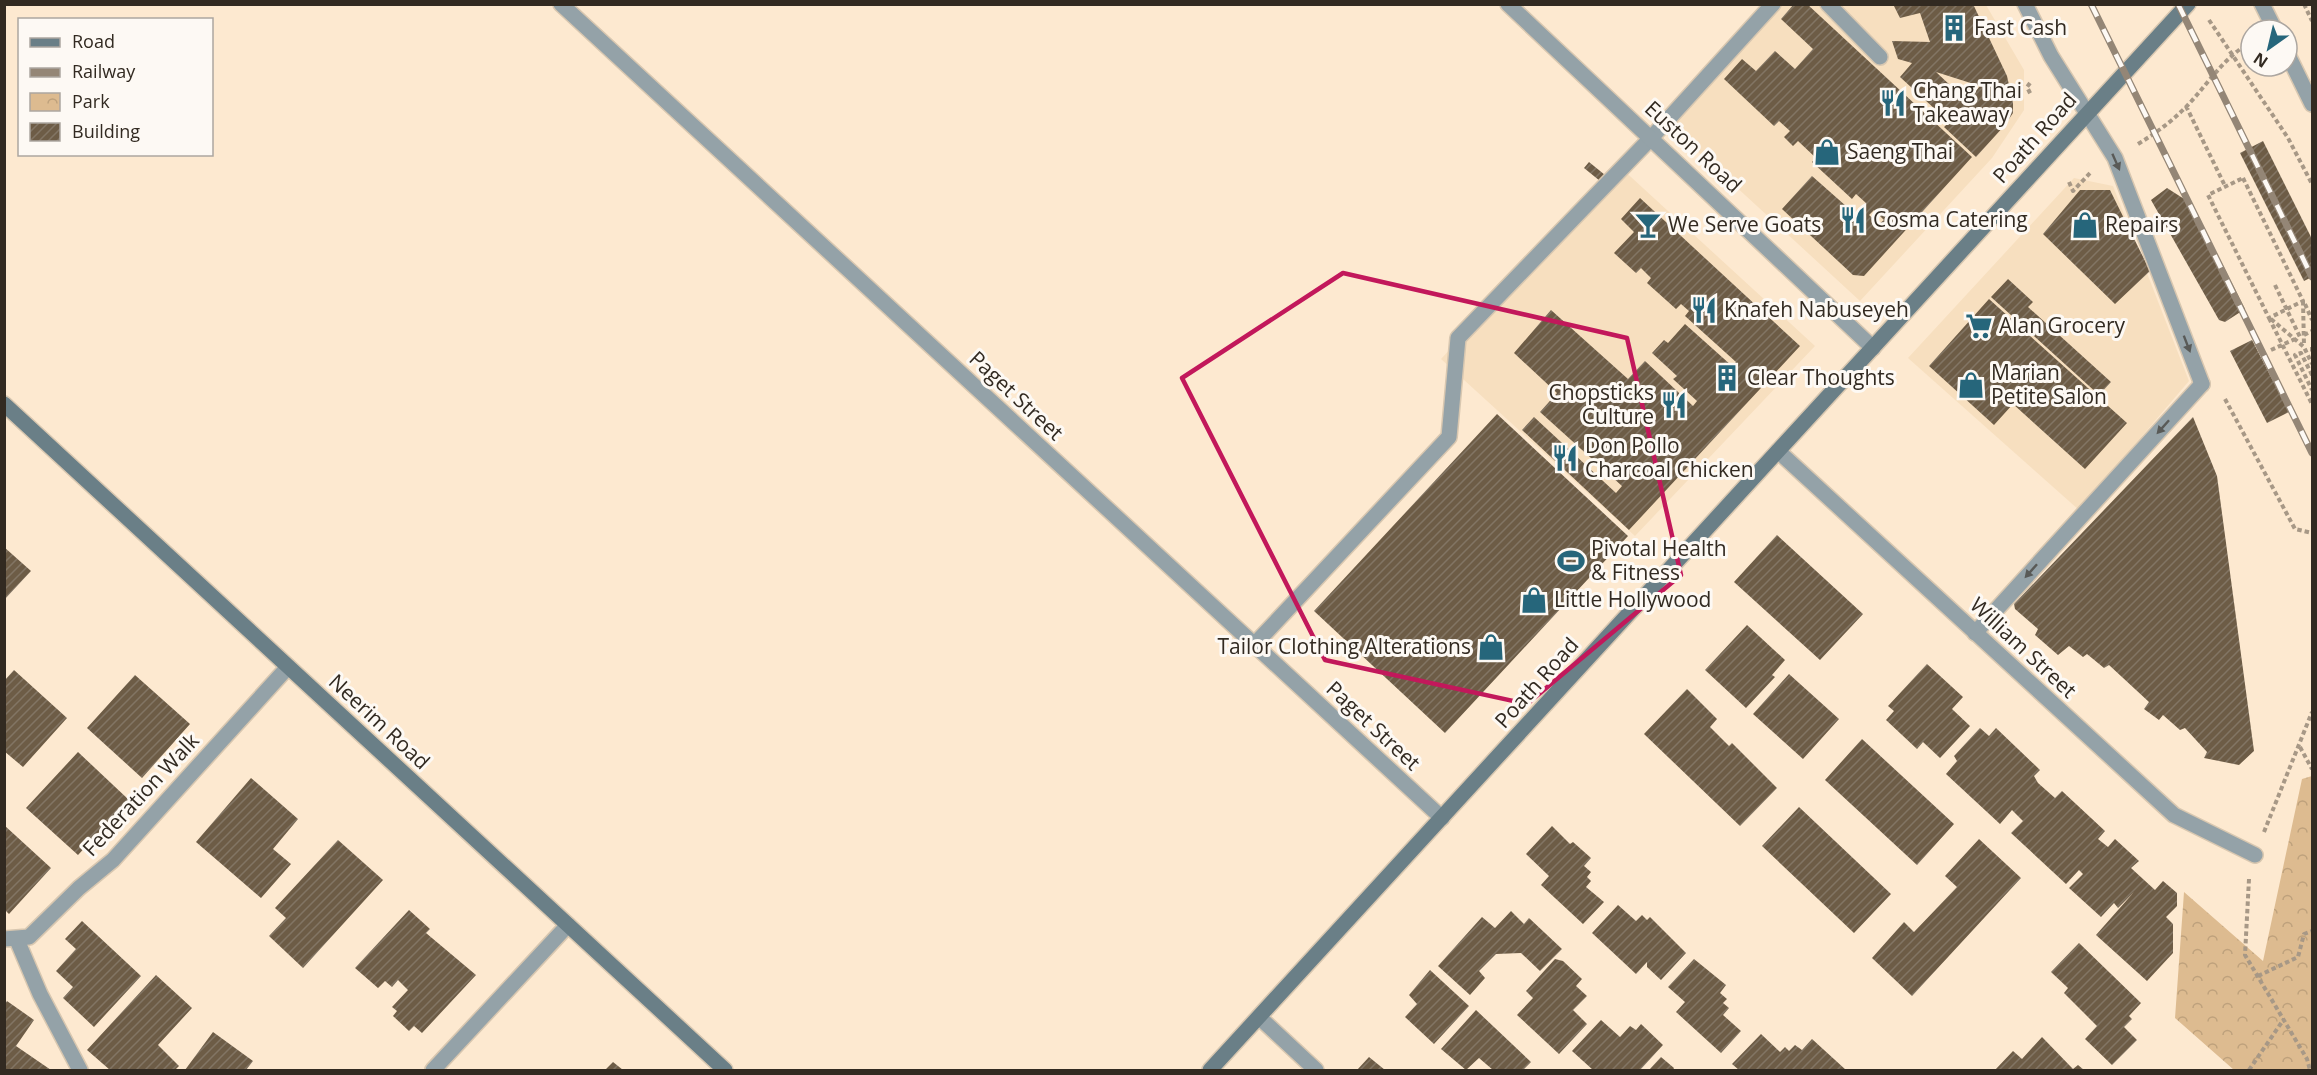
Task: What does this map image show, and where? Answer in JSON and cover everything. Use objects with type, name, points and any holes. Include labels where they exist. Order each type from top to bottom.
[{"type":"street","name":"Paget Street","points":[[561,4],[1442,818]]},
{"type":"street","name":"Euston Road","points":[[1508,4],[1652,137],[1873,348]]},
{"type":"street","points":[[1255,644],[1449,437],[1458,338],[1652,137],[1773,4]]},
{"type":"street","points":[[1828,4],[1880,57]]},
{"type":"street","points":[[1975,633],[2202,384],[2115,158],[2051,56],[2025,4]]},
{"type":"street","name":"Poath Road","points":[[1210,1071],[1873,348],[2087,111],[2188,4]]},
{"type":"street","points":[[2262,4],[2270,18]]},
{"type":"street","points":[[2299,77],[2313,104]]},
{"type":"street","name":"Neerim Road","points":[[4,404],[724,1071]]},
{"type":"street","name":"William Street","points":[[1778,451],[2174,815],[2255,855]]},
{"type":"street","name":"Federation Walk","points":[[80,1071],[11,940],[29,937],[79,888],[112,860],[288,667]]},
{"type":"street","points":[[433,1071],[568,926]]},
{"type":"street","points":[[1259,1017],[1316,1071]]},
{"type":"path","points":[[2304,4],[2313,21]]},
{"type":"path","points":[[2205,14],[2288,138],[2313,184]]},
{"type":"path","points":[[2115,158],[2161,130],[2186,106],[2232,53],[2239,49]]},
{"type":"path","points":[[2030,83],[2027,87],[2031,95]]},
{"type":"path","points":[[2186,106],[2225,187]]},
{"type":"path","points":[[2313,320],[2243,178],[2208,195],[2313,404]]},
{"type":"path","points":[[2069,182],[2073,191]]},
{"type":"path","points":[[2275,285],[2300,337]]},
{"type":"path","points":[[2269,318],[2303,301]]},
{"type":"path","points":[[2303,301],[2304,347]]},
{"type":"path","points":[[2269,318],[2304,347],[2313,364]]},
{"type":"path","points":[[2271,350],[2313,331]]},
{"type":"path","points":[[2313,347],[2310,348],[2313,352]]},
{"type":"path","points":[[2313,375],[2301,352],[2295,355],[2313,390]]},
{"type":"path","points":[[2202,384],[2222,393],[2295,529],[2313,533]]},
{"type":"path","points":[[2310,1071],[2307,1059],[2245,954],[2248,886],[2255,855],[2313,712]]},
{"type":"path","points":[[2299,747],[2313,769]]},
{"type":"path","points":[[2258,976],[2298,957],[2304,934],[2313,930]]},
{"type":"path","points":[[2250,1071],[2284,1019]]},
{"type":"highlighted area","points":[[1343,273],[1627,338],[1681,575],[1527,704],[1325,660],[1182,378]]},
{"type":"shaded area","points":[[1778,5],[1986,5],[2024,70],[2024,110],[1992,158],[1860,301],[1669,125]]},
{"type":"shaded area","points":[[1619,166],[1815,346],[1635,536],[1441,359]]},
{"type":"shaded area","points":[[2074,178],[2113,186],[2189,381],[2079,510],[1908,358]]},
{"type":"green space","points":[[2312,776],[2312,1070],[2234,1070],[2175,1018],[2184,892],[2263,961],[2302,779]]},
{"type":"building","points":[[1794,4],[1807,4],[1972,157],[1864,276],[1853,275],[1782,209],[1812,176],[1855,214],[1866,203],[1856,194],[1852,199],[1812,162],[1816,158],[1798,141],[1793,146],[1784,137],[1790,131],[1779,121],[1774,126],[1724,79],[1742,59],[1756,71],[1775,51],[1795,69],[1813,49],[1781,19]],"holes":[[[1874,210],[1884,220],[1879,224],[1869,215]]]},
{"type":"building","points":[[1893,4],[1973,4],[2007,76],[2013,103],[2013,113],[2005,125],[1976,157],[1944,127],[1949,122],[1900,77],[1912,63],[1898,59],[1892,41],[1930,42],[1920,13],[1900,18]],"holes":[[[1936,72],[1980,86],[1967,101]]]},
{"type":"building","points":[[2263,141],[2312,239],[2312,277],[2304,281],[2240,153]]},
{"type":"building","points":[[1589,162],[1605,175],[1600,181],[1584,168]]},
{"type":"building","points":[[2167,188],[2192,204],[2245,309],[2225,322],[2219,320],[2151,200]]},
{"type":"building","points":[[2080,190],[2110,190],[2150,271],[2115,304],[2043,234]]},
{"type":"building","points":[[1640,198],[1800,346],[1629,530],[1522,430],[1534,417],[1616,493],[1622,486],[1540,412],[1557,393],[1514,353],[1551,310],[1628,379],[1645,361],[1693,406],[1697,401],[1673,379],[1677,376],[1652,353],[1664,340],[1668,343],[1685,324],[1732,366],[1736,362],[1685,316],[1689,311],[1681,304],[1676,309],[1647,283],[1651,278],[1641,268],[1636,273],[1614,253],[1634,232],[1621,219]]},
{"type":"building","points":[[2008,279],[2033,302],[2028,307],[2111,382],[2099,395],[1991,297]]},
{"type":"building","points":[[1989,299],[2127,423],[2085,469],[2013,404],[1994,425],[1929,366]]},
{"type":"building","points":[[2252,340],[2289,412],[2267,423],[2230,351]]},
{"type":"building","points":[[1497,414],[1628,536],[1445,733],[1314,611]]},
{"type":"building","points":[[2193,417],[2217,476],[2254,751],[2239,765],[2204,758],[2207,752],[2185,728],[2180,730],[2163,715],[2159,720],[2144,709],[2149,702],[2109,665],[2104,668],[2087,654],[2083,657],[2069,646],[2058,655],[2035,635],[2038,629],[2015,609],[2014,604]]},
{"type":"building","points":[[1777,535],[1863,614],[1820,660],[1734,582]]},
{"type":"building","points":[[4,547],[31,571],[4,600]]},
{"type":"building","points":[[1747,625],[1785,660],[1772,675],[1775,677],[1746,708],[1705,670]]},
{"type":"building","points":[[1927,664],[1963,697],[1952,709],[1970,726],[1940,758],[1923,742],[1917,749],[1886,720],[1894,711],[1888,706]]},
{"type":"building","points":[[14,670],[67,718],[23,767],[4,751],[4,681]]},
{"type":"building","points":[[1789,674],[1839,719],[1803,759],[1753,714]]},
{"type":"building","points":[[135,675],[190,724],[142,778],[87,728]]},
{"type":"building","points":[[1687,689],[1717,719],[1710,727],[1729,746],[1732,743],[1777,788],[1740,826],[1644,734]]},
{"type":"building","points":[[1980,728],[1989,736],[1996,728],[2040,770],[2034,776],[2038,783],[2055,798],[2062,791],[2105,831],[2098,839],[2108,847],[2115,839],[2139,861],[2131,868],[2155,890],[2163,881],[2177,893],[2177,906],[2166,917],[2173,924],[2173,953],[2147,981],[2096,935],[2134,892],[2118,908],[2114,903],[2101,917],[2069,888],[2083,874],[2079,870],[2066,884],[2011,833],[2023,821],[2012,810],[2000,824],[1946,774],[1957,761],[1954,756]]},
{"type":"building","points":[[1862,739],[1954,824],[1917,865],[1825,780]]},
{"type":"building","points":[[78,752],[129,800],[78,855],[26,808]]},
{"type":"building","points":[[251,778],[298,819],[273,849],[291,864],[261,898],[196,842]]},
{"type":"building","points":[[1799,807],[1891,894],[1854,933],[1762,846]]},
{"type":"building","points":[[4,825],[51,868],[9,914],[4,909]]},
{"type":"building","points":[[1552,826],[1570,844],[1573,842],[1591,858],[1584,866],[1591,872],[1587,877],[1591,881],[1586,887],[1604,902],[1583,924],[1541,885],[1549,876],[1526,854]]},
{"type":"building","points":[[1979,839],[2021,878],[1912,996],[1872,958],[1904,922],[1914,932],[1957,887],[1945,876]]},
{"type":"building","points":[[338,840],[383,880],[303,968],[269,936],[286,918],[275,908]]},
{"type":"building","points":[[1618,905],[1636,921],[1642,915],[1647,920],[1650,917],[1686,953],[1661,980],[1647,967],[1647,962],[1636,974],[1592,933]]},
{"type":"building","points":[[409,910],[430,929],[426,933],[476,975],[422,1033],[414,1026],[409,1031],[393,1016],[397,1011],[392,1007],[408,990],[398,980],[392,987],[385,981],[378,988],[355,968]]},
{"type":"building","points":[[1511,911],[1524,924],[1529,918],[1562,949],[1540,971],[1521,953],[1496,954],[1479,971],[1485,978],[1470,995],[1438,966],[1482,917],[1495,928]]},
{"type":"building","points":[[82,921],[141,976],[94,1027],[63,998],[73,987],[56,971],[76,949],[65,939]]},
{"type":"building","points":[[2079,943],[2141,1003],[2129,1016],[2132,1019],[2124,1027],[2137,1040],[2112,1065],[2085,1039],[2097,1026],[2064,993],[2068,988],[2051,972]]},
{"type":"building","points":[[1555,959],[1563,961],[1582,979],[1576,986],[1587,996],[1573,1010],[1587,1024],[1559,1054],[1517,1015],[1533,998],[1526,991]]},
{"type":"building","points":[[1694,959],[1726,985],[1720,993],[1727,999],[1723,1003],[1729,1008],[1723,1015],[1741,1031],[1721,1053],[1676,1012],[1685,1002],[1668,987]]},
{"type":"building","points":[[1430,970],[1469,1006],[1434,1044],[1405,1017],[1417,1004],[1409,995]]},
{"type":"building","points":[[156,975],[192,1008],[158,1045],[179,1066],[175,1070],[110,1070],[87,1050]]},
{"type":"building","points":[[7,1001],[34,1020],[16,1046],[51,1070],[4,1070],[4,1005]]},
{"type":"building","points":[[1476,1010],[1531,1062],[1523,1070],[1493,1070],[1479,1058],[1466,1070],[1441,1049]]},
{"type":"building","points":[[1601,1020],[1620,1037],[1630,1026],[1636,1030],[1641,1024],[1663,1045],[1640,1070],[1593,1070],[1572,1051]]},
{"type":"building","points":[[213,1032],[253,1061],[246,1070],[185,1070]]},
{"type":"building","points":[[1761,1034],[1780,1052],[1785,1047],[1789,1051],[1795,1045],[1802,1050],[1812,1039],[1846,1070],[1739,1070],[1732,1064]]},
{"type":"building","points":[[2042,1037],[2073,1069],[2078,1065],[2084,1070],[1995,1070],[2013,1051],[2022,1059]]},
{"type":"building","points":[[1369,1057],[1385,1070],[1357,1070]]},
{"type":"building","points":[[1661,1057],[1674,1068],[1673,1070],[1649,1070]]},
{"type":"building","points":[[613,1062],[623,1070],[605,1070]]},
{"type":"railway","points":[[2091,4],[2312,453]]},
{"type":"railway","points":[[2178,4],[2312,277]]},
{"type":"place","name":"Fast Cash","points":[[1954,28]]},
{"type":"place","name":"Chang Thai Takeaway","points":[[1893,103]]},
{"type":"place","name":"Saeng Thai","points":[[1827,152]]},
{"type":"place","name":"Cosma Catering","points":[[1853,220]]},
{"type":"place","name":"We Serve Goats","points":[[1648,225]]},
{"type":"place","name":"Repairs","points":[[2085,225]]},
{"type":"place","name":"Knafeh Nabuseyeh","points":[[1704,310]]},
{"type":"place","name":"Alan Grocery","points":[[1979,326]]},
{"type":"place","name":"Clear Thoughts","points":[[1727,378]]},
{"type":"place","name":"Marian Petite Salon","points":[[1971,385]]},
{"type":"place","name":"Chopsticks Culture","points":[[1674,405]]},
{"type":"place","name":"Don Pollo Charcoal Chicken","points":[[1565,458]]},
{"type":"place","name":"Pivotal Health & Fitness","points":[[1571,561]]},
{"type":"place","name":"Little Hollywood","points":[[1534,600]]},
{"type":"place","name":"Tailor Clothing Alterations","points":[[1491,647]]}]
